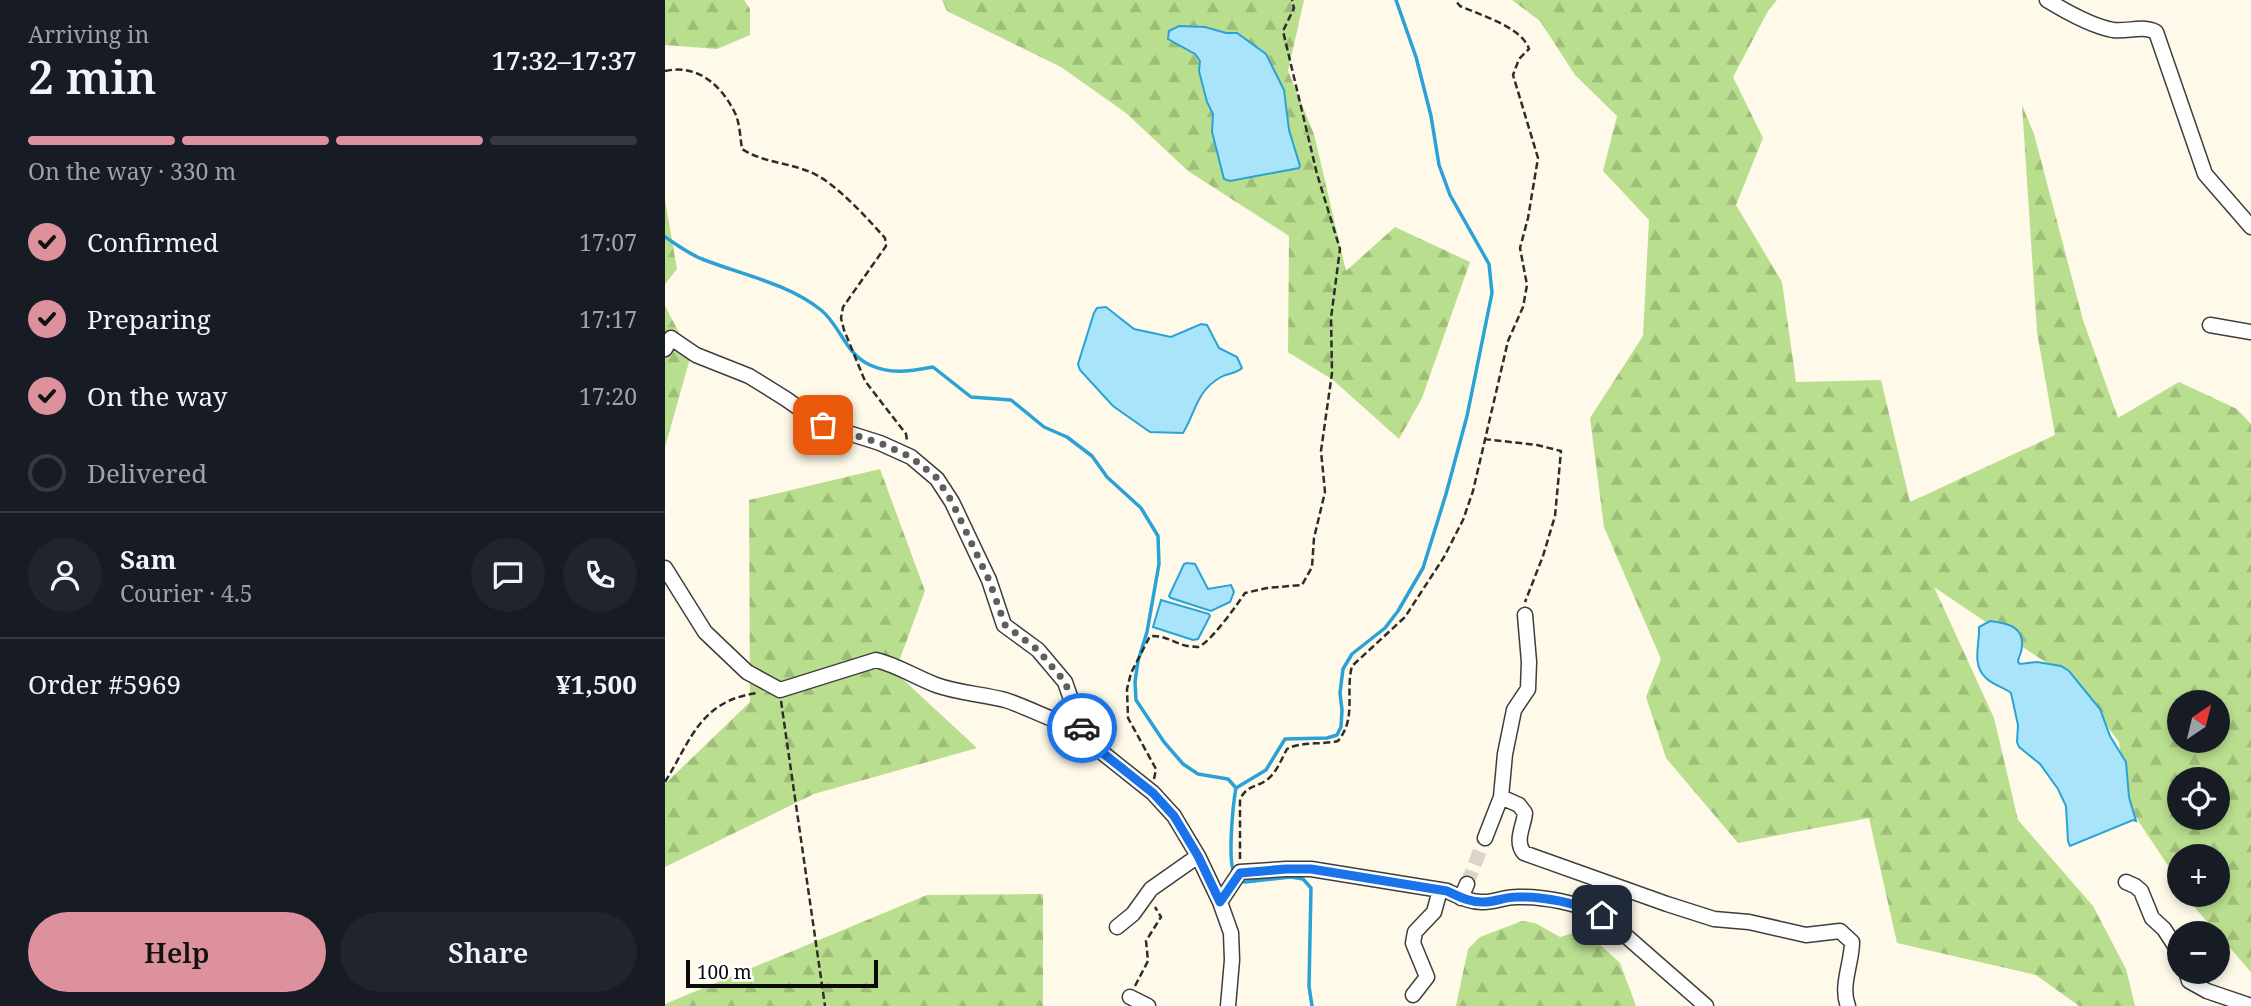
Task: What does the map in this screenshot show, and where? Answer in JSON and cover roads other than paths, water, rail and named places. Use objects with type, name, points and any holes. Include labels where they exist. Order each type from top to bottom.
[{"type":"street","points":[[2047,0],[2071,14],[2113,30],[2148,28],[2156,32],[2205,173],[2251,227]]},
{"type":"street","points":[[2210,325],[2251,332]]},
{"type":"street","points":[[665,349],[671,338],[696,355],[749,376],[823,425],[880,443],[911,457],[937,478],[952,502],[989,580],[1005,625],[1038,650],[1065,682],[1081,728],[1104,754],[1153,793],[1174,816],[1198,856],[1220,902],[1231,933],[1232,960],[1228,1006]]},
{"type":"street","points":[[665,568],[705,632],[747,672],[780,690],[876,660],[892,663],[916,677],[954,692],[1005,700],[1063,724],[1081,728]]},
{"type":"street","points":[[1485,838],[1501,797],[1514,710],[1528,689],[1525,615]]},
{"type":"street","points":[[1501,797],[1519,805],[1525,813],[1519,839],[1524,853],[1714,919],[1749,922],[1806,935],[1840,931],[1852,942],[1845,994],[1849,1006]]},
{"type":"street","points":[[1117,927],[1133,914],[1151,889],[1198,856]]},
{"type":"street","points":[[1220,902],[1240,873],[1311,869],[1440,890],[1464,891],[1481,902],[1514,897],[1585,906],[1602,915],[1706,1006]]},
{"type":"street","points":[[2126,882],[2141,891],[2152,918],[2167,934]]},
{"type":"street","points":[[1413,995],[1427,977],[1413,943],[1415,932],[1434,912],[1440,890]]},
{"type":"street","points":[[2194,984],[2251,1006]]},
{"type":"street","points":[[1130,997],[1148,1006]]},
{"type":"water","points":[[1179,26],[1205,27],[1237,33],[1266,54],[1284,90],[1289,130],[1299,168],[1230,181],[1224,179],[1212,132],[1213,114],[1199,71],[1200,61],[1195,54],[1168,39],[1169,31]]},
{"type":"water","points":[[1106,307],[1134,329],[1171,337],[1201,324],[1207,325],[1219,348],[1237,357],[1242,368],[1221,377],[1206,389],[1183,433],[1150,432],[1113,406],[1080,370],[1078,364],[1094,313],[1097,308]]},
{"type":"water","points":[[1184,564],[1195,564],[1208,589],[1231,585],[1234,592],[1230,602],[1211,611],[1171,598],[1169,596]]},
{"type":"water","points":[[1161,600],[1209,614],[1198,639],[1193,640],[1153,627]]},
{"type":"water","points":[[1990,621],[2009,625],[2019,632],[2022,644],[2018,661],[2020,664],[2037,662],[2061,666],[2069,671],[2100,709],[2110,736],[2126,762],[2129,797],[2136,821],[2070,846],[2066,806],[2058,789],[2040,764],[2019,747],[2017,742],[2018,725],[2011,693],[1989,680],[1979,667],[1979,627]]},
{"type":"waterway","points":[[1235,875],[1231,846],[1236,788],[1266,770],[1285,739],[1327,738],[1337,735],[1341,727],[1340,693],[1343,669],[1352,654],[1385,628],[1423,568],[1467,416],[1492,293],[1489,264],[1450,195],[1439,165],[1431,116],[1416,57],[1396,0]]},
{"type":"waterway","points":[[665,237],[697,257],[779,286],[808,301],[828,316],[849,347],[870,365],[893,371],[933,367],[971,397],[1011,400],[1044,427],[1067,437],[1092,456],[1107,477],[1141,508],[1158,536],[1159,564],[1147,632],[1138,661],[1136,700],[1164,742],[1183,764],[1198,774],[1228,779],[1236,788]]},
{"type":"waterway","points":[[1240,881],[1291,877],[1303,879],[1311,888],[1309,986],[1312,1006]]},
{"type":"tunnel","points":[[1467,884],[1485,838]]}]
